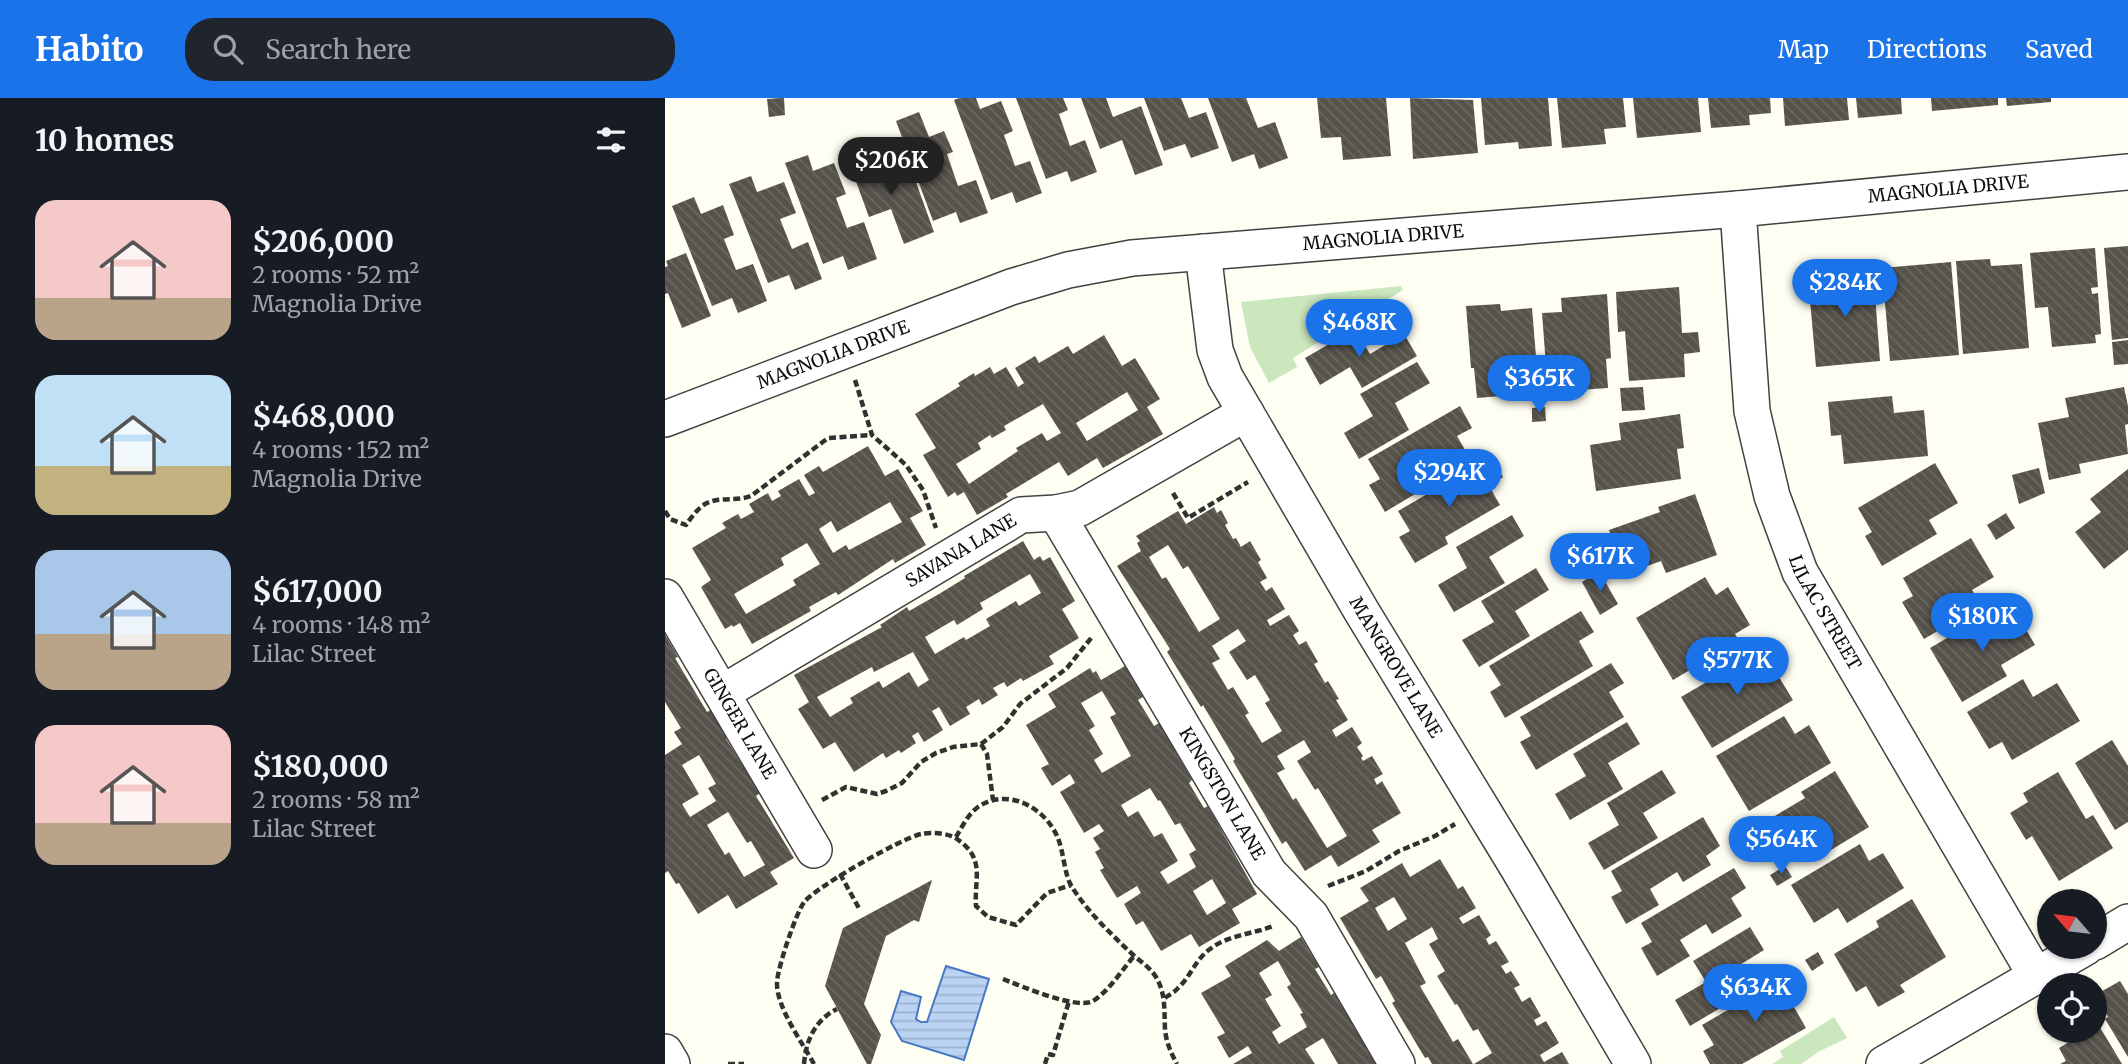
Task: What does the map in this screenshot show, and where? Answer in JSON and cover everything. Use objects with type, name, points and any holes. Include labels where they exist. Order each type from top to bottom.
[{"type":"street","name":"MAGNOLIA DRIVE","points":[[665,419],[1011,287],[1068,270],[1132,258],[1738,209],[2128,172]]},
{"type":"street","name":"LILAC STREET","points":[[1738,209],[1752,411],[1772,496],[1800,572],[2036,976]]},
{"type":"street","name":"MANGROVE LANE","points":[[1203,252],[1215,350],[1224,377],[1633,1064]]},
{"type":"street","name":"SAVANA LANE","points":[[722,693],[1021,515],[1056,513],[1080,508],[1246,412]]},
{"type":"street","name":"KINGSTON LANE","points":[[1056,513],[1269,873],[1311,916],[1397,1064]]},
{"type":"street","name":"GINGER LANE","points":[[665,597],[814,850]]},
{"type":"street","points":[[2107,935],[2128,922]]},
{"type":"street","points":[[1884,1064],[2065,959]]},
{"type":"street","points":[[665,1052],[672,1064]]},
{"type":"path","points":[[845,350],[872,435],[906,465],[923,489],[940,538],[953,556]]},
{"type":"path","points":[[665,511],[670,519],[686,525],[705,504],[717,500],[741,500],[751,496],[828,438],[872,435]]},
{"type":"path","points":[[1156,464],[1188,518],[1276,465]]},
{"type":"path","points":[[795,816],[846,788],[877,794],[886,791],[902,783],[921,762],[936,753],[953,747],[981,744],[1003,727],[1020,704],[1067,668],[1085,643],[1119,619]]},
{"type":"path","points":[[981,744],[986,754],[993,800]]},
{"type":"path","points":[[956,838],[972,813],[993,800],[1014,799],[1029,804],[1045,818],[1057,835],[1071,885],[1108,931],[1156,977],[1165,998],[1165,1031],[1169,1049],[1177,1064]]},
{"type":"path","points":[[1165,998],[1179,987],[1195,962],[1212,947],[1233,937],[1257,932],[1288,920],[1330,885],[1366,871],[1399,851],[1435,836],[1481,808]]},
{"type":"path","points":[[814,1064],[781,1002],[777,979],[795,919],[803,903],[841,875],[911,838],[922,834],[940,834],[956,838],[978,865],[976,906],[988,917],[1016,925],[1047,893],[1071,885]]},
{"type":"path","points":[[1003,979],[1069,1001],[1085,1003],[1094,1000],[1134,956]]},
{"type":"path","points":[[1045,1064],[1048,1054],[1053,1055],[1069,1001]]},
{"type":"path","points":[[804,1064],[805,1048],[817,1024],[837,1009]]},
{"type":"path","points":[[728,1064],[744,1064]]},
{"type":"green space","points":[[1401,286],[1403,290],[1293,358],[1297,367],[1269,383],[1250,347],[1241,302]]},
{"type":"green space","points":[[1834,1017],[1847,1038],[1801,1064],[1772,1064],[1783,1057],[1780,1051]]},
{"type":"water","points":[[946,966],[989,979],[964,1060],[902,1041],[891,1022],[901,991],[921,997],[916,1019],[927,1022]]},
{"type":"building","points":[[784,98],[785,115],[769,117],[767,99]]},
{"type":"building","points":[[976,98],[980,109],[1001,101],[1013,131],[1004,135],[1015,166],[1030,161],[1042,193],[1016,203],[1012,192],[991,200],[954,100]]},
{"type":"building","points":[[1016,98],[1063,98],[1068,110],[1059,114],[1070,146],[1085,140],[1097,172],[1071,182],[1067,171],[1046,179]]},
{"type":"building","points":[[1081,98],[1106,98],[1113,117],[1141,106],[1163,165],[1135,175],[1122,140],[1100,149]]},
{"type":"building","points":[[1144,98],[1181,98],[1189,118],[1206,112],[1219,148],[1191,158],[1185,144],[1164,151]]},
{"type":"building","points":[[1208,98],[1246,98],[1258,128],[1275,122],[1288,158],[1259,169],[1254,154],[1232,162]]},
{"type":"building","points":[[1317,98],[1386,98],[1391,156],[1343,160],[1341,137],[1321,138]]},
{"type":"building","points":[[1410,98],[1473,100],[1478,153],[1413,159]]},
{"type":"building","points":[[1481,98],[1548,98],[1552,146],[1519,149],[1518,142],[1485,145]]},
{"type":"building","points":[[1557,98],[1623,98],[1626,127],[1604,129],[1606,144],[1562,148]]},
{"type":"building","points":[[1633,98],[1698,98],[1701,132],[1637,138]]},
{"type":"building","points":[[1708,98],[1770,98],[1771,113],[1749,115],[1750,125],[1711,128]]},
{"type":"building","points":[[1783,98],[1847,98],[1849,120],[1785,126]]},
{"type":"building","points":[[1856,98],[1901,98],[1902,114],[1858,118]]},
{"type":"building","points":[[1931,98],[1998,98],[1998,105],[1932,111]]},
{"type":"building","points":[[2006,98],[2051,98],[2051,102],[2007,106]]},
{"type":"building","points":[[919,112],[929,137],[944,131],[953,152],[947,154],[958,186],[976,180],[988,213],[960,223],[956,212],[933,221],[896,121]]},
{"type":"building","points":[[871,148],[884,184],[913,174],[934,232],[904,244],[891,209],[869,217],[847,157]]},
{"type":"building","points":[[808,155],[813,171],[834,163],[846,194],[836,198],[847,228],[864,222],[877,259],[848,270],[843,256],[823,264],[785,163]]},
{"type":"building","points":[[751,176],[757,192],[784,182],[796,213],[780,219],[792,249],[808,242],[822,279],[795,290],[789,275],[768,283],[729,184]]},
{"type":"building","points":[[694,197],[701,214],[723,205],[734,235],[724,239],[736,270],[753,264],[767,301],[738,313],[732,298],[712,306],[672,206]]},
{"type":"building","points":[[2128,246],[2128,338],[2112,340],[2104,248]]},
{"type":"building","points":[[2095,248],[2098,287],[2091,288],[2092,294],[2098,293],[2101,334],[2095,335],[2096,343],[2052,347],[2048,307],[2035,308],[2030,253]]},
{"type":"building","points":[[686,253],[711,316],[682,328],[668,293],[665,294],[665,267],[668,266],[666,261]]},
{"type":"building","points":[[1990,259],[1991,266],[2022,264],[2029,348],[1963,354],[1956,261]]},
{"type":"building","points":[[1951,262],[1959,355],[1890,361],[1882,268]]},
{"type":"building","points":[[1873,268],[1880,361],[1816,367],[1809,289],[1829,287],[1828,272]]},
{"type":"building","points":[[1679,287],[1682,333],[1698,332],[1700,352],[1684,354],[1685,377],[1629,381],[1625,331],[1618,332],[1616,292]]},
{"type":"building","points":[[1607,294],[1611,358],[1606,359],[1608,388],[1548,392],[1542,313],[1562,312],[1561,298]]},
{"type":"building","points":[[1500,304],[1501,311],[1532,308],[1539,393],[1477,398],[1474,368],[1471,368],[1466,306]]},
{"type":"building","points":[[1355,329],[1370,354],[1404,334],[1417,356],[1362,388],[1350,367],[1320,385],[1305,358]]},
{"type":"building","points":[[1104,335],[1122,366],[1135,358],[1160,399],[1147,407],[1163,434],[1103,468],[1097,458],[1068,476],[1059,462],[977,515],[964,492],[957,496],[955,492],[948,497],[923,455],[936,448],[915,414],[960,386],[958,383],[974,373],[975,376],[990,367],[994,374],[1006,367],[1018,387],[1024,383],[1015,368],[1035,356],[1039,363],[1068,346],[1073,354]],"holes":[[[1127,392],[1138,410],[1087,441],[1076,423]],[[1043,404],[1061,433],[1047,441],[1042,433],[1016,448],[1018,451],[969,484],[956,464],[981,449],[978,443],[990,435],[992,438],[1006,430],[1004,426]]]},
{"type":"building","points":[[2128,340],[2128,364],[2114,365],[2112,342]]},
{"type":"building","points":[[1417,362],[1430,383],[1395,403],[1409,430],[1359,459],[1344,433],[1373,416],[1360,394]]},
{"type":"building","points":[[1643,387],[1645,410],[1622,411],[1620,388]]},
{"type":"building","points":[[2124,387],[2128,406],[2128,424],[2125,425],[2128,454],[2079,464],[2081,473],[2049,480],[2038,423],[2069,417],[2065,398]]},
{"type":"building","points":[[1892,396],[1894,413],[1924,410],[1928,456],[1844,464],[1841,435],[1831,436],[1828,402]]},
{"type":"building","points":[[1460,406],[1472,428],[1457,436],[1468,455],[1411,487],[1415,494],[1385,512],[1369,485],[1380,479],[1368,459]]},
{"type":"building","points":[[1545,407],[1546,421],[1532,422],[1532,408]]},
{"type":"building","points":[[1680,414],[1684,448],[1677,449],[1681,479],[1596,491],[1590,445],[1621,440],[1619,423]]},
{"type":"building","points":[[868,446],[885,476],[898,469],[923,511],[910,518],[926,545],[895,563],[893,559],[838,595],[836,592],[809,607],[811,611],[752,644],[740,623],[725,629],[701,587],[711,580],[692,548],[726,528],[722,523],[738,514],[741,519],[754,512],[749,504],[768,493],[772,501],[781,496],[778,491],[799,479],[809,496],[815,493],[804,475],[819,466],[823,472]],"holes":[[[890,502],[902,522],[849,550],[846,545],[833,553],[819,529],[831,521],[837,532]],[[807,543],[820,564],[793,580],[796,585],[746,614],[734,594],[784,565],[781,558]]]},
{"type":"building","points":[[1491,457],[1503,477],[1489,486],[1500,505],[1445,537],[1448,544],[1415,563],[1399,537],[1410,531],[1398,511]]},
{"type":"building","points":[[1935,463],[1958,503],[1929,520],[1937,534],[1882,566],[1865,536],[1872,532],[1858,508]]},
{"type":"building","points":[[2039,468],[2045,493],[2019,504],[2012,475]]},
{"type":"building","points":[[2128,469],[2128,550],[2104,569],[2075,532],[2101,512],[2090,499]]},
{"type":"building","points":[[1695,494],[1717,555],[1666,573],[1661,561],[1625,574],[1609,530],[1660,512],[1658,507]]},
{"type":"building","points":[[1214,507],[1217,513],[1221,510],[1228,523],[1225,525],[1241,547],[1250,541],[1267,578],[1260,582],[1266,591],[1272,587],[1285,609],[1267,620],[1270,626],[1289,615],[1299,631],[1293,635],[1299,645],[1306,641],[1318,662],[1314,664],[1339,699],[1336,700],[1348,720],[1332,730],[1336,737],[1352,727],[1362,743],[1357,747],[1363,756],[1361,758],[1363,761],[1372,756],[1383,774],[1374,779],[1377,785],[1382,781],[1401,813],[1372,830],[1380,842],[1338,867],[1331,855],[1305,871],[1286,841],[1282,844],[1203,705],[1201,707],[1167,652],[1170,649],[1117,566],[1141,551],[1137,543],[1140,541],[1136,536],[1178,511],[1186,524]],"holes":[[[1168,545],[1183,569],[1188,566],[1220,619],[1199,632],[1166,577],[1162,579],[1149,557]],[[1238,629],[1246,641],[1229,652],[1247,680],[1255,675],[1270,700],[1265,703],[1282,731],[1262,743],[1245,715],[1249,713],[1233,687],[1228,690],[1212,663],[1220,659],[1212,646]],[[1304,740],[1311,752],[1297,761],[1315,790],[1318,788],[1347,836],[1327,848],[1277,773],[1285,769],[1277,756]]]},
{"type":"building","points":[[2006,513],[2015,528],[1996,540],[1987,525]]},
{"type":"building","points":[[1512,515],[1524,536],[1489,557],[1505,583],[1454,612],[1438,585],[1467,568],[1456,547]]},
{"type":"building","points":[[1971,538],[1994,577],[1972,590],[1981,606],[1924,639],[1902,602],[1913,596],[1903,578]]},
{"type":"building","points":[[1023,541],[1034,560],[1040,556],[1043,561],[1050,557],[1075,601],[1062,609],[1079,638],[1049,656],[1054,664],[1023,681],[1021,678],[1007,687],[1004,682],[993,688],[998,695],[982,705],[979,699],[966,707],[970,714],[950,726],[939,707],[932,711],[943,730],[924,742],[918,732],[912,736],[916,743],[901,753],[899,750],[886,758],[883,753],[854,772],[835,742],[823,749],[798,709],[809,702],[794,675],[882,627],[880,625],[907,607],[909,611],[939,594],[965,578],[964,576]],"holes":[[[1030,574],[1041,593],[1019,606],[1016,601],[986,619],[990,626],[935,654],[925,637],[954,620],[957,625],[983,609],[980,603]],[[913,652],[929,680],[918,687],[909,672],[883,688],[879,681],[850,698],[853,703],[830,717],[817,697],[872,667],[874,672]]]},
{"type":"building","points":[[1536,568],[1549,590],[1515,611],[1530,636],[1479,667],[1462,640],[1494,622],[1481,601]]},
{"type":"building","points":[[1599,571],[1618,604],[1600,615],[1582,582]]},
{"type":"building","points":[[1705,577],[1716,595],[1728,587],[1750,625],[1735,634],[1739,641],[1673,680],[1636,618]]},
{"type":"building","points":[[2013,607],[2035,645],[2001,665],[2007,676],[1962,702],[1930,648],[1964,628],[1967,634]]},
{"type":"building","points":[[1581,611],[1594,632],[1579,641],[1593,666],[1505,718],[1490,692],[1501,685],[1489,666]]},
{"type":"building","points":[[665,635],[678,657],[675,658],[707,712],[711,710],[760,793],[756,796],[794,858],[770,872],[778,884],[736,909],[728,895],[698,914],[679,883],[676,884],[668,871],[665,873],[665,755],[682,744],[674,732],[681,728],[665,702]],"holes":[[[699,755],[716,784],[708,788],[716,801],[690,817],[682,804],[699,794],[682,765]],[[728,812],[747,843],[751,841],[765,865],[744,877],[729,852],[725,855],[707,825]]]},
{"type":"building","points":[[1758,643],[1793,700],[1712,748],[1681,697],[1729,669],[1725,663]]},
{"type":"building","points":[[1611,663],[1624,683],[1609,692],[1624,717],[1536,770],[1520,742],[1531,736],[1520,717]]},
{"type":"building","points":[[1125,666],[1143,697],[1138,700],[1154,726],[1159,723],[1192,780],[1189,783],[1204,808],[1208,806],[1257,894],[1232,909],[1240,923],[1199,947],[1191,934],[1161,951],[1143,921],[1136,925],[1124,904],[1141,893],[1137,886],[1117,898],[1100,870],[1104,868],[1095,852],[1100,849],[1093,838],[1104,831],[1099,824],[1084,833],[1060,792],[1075,783],[1070,774],[1052,786],[1041,768],[1049,764],[1026,725],[1056,707],[1048,694],[1090,668],[1093,673],[1096,671],[1101,680]],"holes":[[[1102,691],[1116,714],[1110,717],[1131,756],[1102,773],[1094,760],[1103,754],[1089,730],[1095,726],[1081,703]],[[1150,788],[1175,825],[1180,823],[1196,850],[1189,854],[1196,867],[1168,884],[1160,872],[1178,861],[1162,833],[1154,837],[1138,811],[1128,817],[1121,805]],[[1212,879],[1226,903],[1207,915],[1193,891]]]},
{"type":"building","points":[[2023,679],[2033,697],[2057,683],[2080,721],[2012,760],[2002,742],[1989,749],[1967,712]]},
{"type":"building","points":[[1784,716],[1795,734],[1809,725],[1831,763],[1749,811],[1716,756]]},
{"type":"building","points":[[1627,722],[1640,744],[1608,763],[1623,789],[1570,820],[1555,794],[1586,776],[1573,754]]},
{"type":"building","points":[[2112,740],[2128,766],[2128,822],[2115,830],[2075,763]]},
{"type":"building","points":[[1662,770],[1676,793],[1643,813],[1658,838],[1604,870],[1588,843],[1619,825],[1607,803]]},
{"type":"building","points":[[1835,771],[1869,827],[1821,856],[1814,843],[1780,863],[1758,826],[1805,798],[1801,792]]},
{"type":"building","points":[[2058,772],[2086,819],[2093,815],[2113,848],[2059,881],[2032,836],[2026,840],[2010,813],[2028,802],[2023,793]]},
{"type":"building","points":[[1703,817],[1720,846],[1706,856],[1711,865],[1683,882],[1677,872],[1650,889],[1659,905],[1626,924],[1611,897],[1622,891],[1611,871]]},
{"type":"building","points":[[1860,844],[1869,861],[1883,853],[1904,888],[1847,923],[1838,908],[1814,923],[1791,885]]},
{"type":"building","points":[[1440,859],[1458,889],[1463,886],[1476,908],[1459,918],[1463,924],[1479,915],[1491,935],[1486,939],[1489,945],[1496,941],[1509,962],[1501,966],[1506,974],[1511,971],[1520,985],[1514,988],[1522,1002],[1530,997],[1541,1016],[1534,1020],[1537,1026],[1546,1021],[1559,1043],[1540,1055],[1544,1062],[1562,1052],[1569,1064],[1474,1064],[1492,1053],[1478,1029],[1473,1031],[1437,976],[1445,971],[1429,944],[1438,939],[1432,927],[1405,943],[1426,983],[1420,986],[1453,1042],[1458,1039],[1473,1064],[1432,1064],[1428,1057],[1425,1058],[1392,1003],[1395,1001],[1381,976],[1376,979],[1340,918],[1369,901],[1360,888],[1402,863],[1410,877]],"holes":[[[1394,897],[1407,919],[1388,931],[1375,908]]]},
{"type":"building","points":[[1785,866],[1792,877],[1777,886],[1770,875]]},
{"type":"building","points":[[1734,868],[1746,888],[1731,898],[1742,916],[1712,934],[1706,924],[1680,940],[1690,956],[1657,976],[1641,948],[1652,942],[1641,923]]},
{"type":"building","points":[[932,880],[919,922],[914,920],[886,936],[864,1004],[881,1035],[871,1064],[867,1064],[825,986],[843,928]]},
{"type":"building","points":[[1912,899],[1946,957],[1900,985],[1905,992],[1878,1007],[1866,986],[1856,992],[1834,954],[1879,927],[1876,921]]},
{"type":"building","points":[[1750,927],[1764,950],[1730,971],[1737,983],[1742,979],[1749,991],[1690,1026],[1675,1000],[1706,982],[1693,961]]},
{"type":"building","points":[[1301,937],[1319,967],[1315,969],[1331,995],[1334,993],[1377,1064],[1338,1064],[1323,1038],[1305,1049],[1315,1064],[1233,1064],[1252,1053],[1248,1046],[1229,1058],[1217,1037],[1225,1033],[1201,993],[1231,976],[1225,966],[1267,940],[1279,951]],"holes":[[[1278,961],[1291,984],[1287,987],[1303,1013],[1300,1014],[1307,1027],[1279,1044],[1272,1032],[1281,1026],[1265,999],[1272,995],[1259,973]]]},
{"type":"building","points":[[1818,952],[1824,963],[1812,971],[1805,960]]},
{"type":"building","points":[[1793,972],[1805,994],[1791,1002],[1806,1028],[1742,1064],[1710,1064],[1703,1051],[1714,1045],[1702,1025]]},
{"type":"building","points":[[2120,981],[2128,994],[2128,1057],[2107,1022],[2107,988]]},
{"type":"building","points":[[2107,1039],[2122,1064],[2060,1064],[2066,1061],[2059,1048],[2067,1043],[2107,1043]]}]
